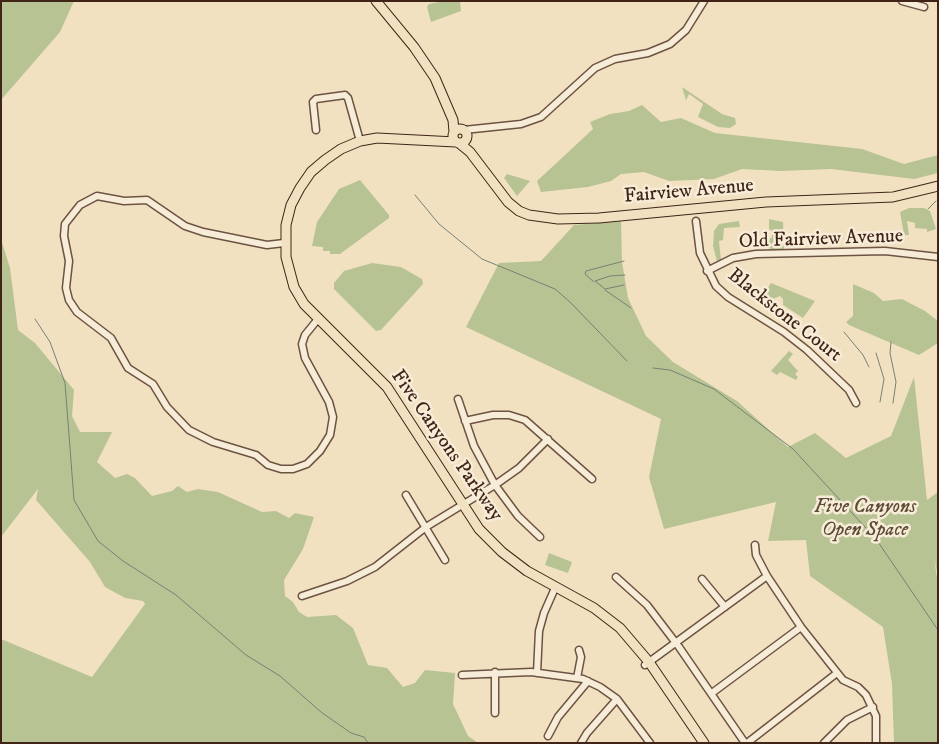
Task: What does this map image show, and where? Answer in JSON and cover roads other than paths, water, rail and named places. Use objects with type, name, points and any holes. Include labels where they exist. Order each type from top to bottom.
[{"type":"main road","points":[[376,1],[425,62],[435,78],[460,136]]},
{"type":"main road","name":"Five Canyons Parkway","points":[[460,136],[436,140],[387,137],[360,141],[340,149],[311,172],[291,205],[284,243],[289,274],[294,287],[304,304],[372,373],[393,402],[476,531],[500,557],[527,577],[608,618],[647,664],[704,743]]},
{"type":"main road","name":"Fairview Avenue","points":[[460,136],[508,202],[518,211],[540,218],[599,218],[766,202],[892,197],[938,186]]},
{"type":"main road","name":"Five Canyons Parkway","points":[[647,664],[700,743]]},
{"type":"street","points":[[460,136],[478,129],[521,124],[541,116],[595,68],[614,60],[648,53],[670,44],[686,30],[704,1]]},
{"type":"street","points":[[902,1],[924,7]]},
{"type":"street","points":[[316,130],[313,102],[316,99],[345,95],[348,98],[360,141]]},
{"type":"street","points":[[284,243],[267,245],[203,232],[184,226],[146,200],[124,201],[97,196],[80,205],[66,224],[64,236],[69,261],[66,288],[69,300],[77,312],[111,338],[128,368],[153,384],[167,407],[188,430],[213,442],[256,455],[268,465],[281,470],[293,469],[307,464],[320,451],[330,435],[333,417],[329,402],[305,358],[302,344],[305,335],[318,319]]},
{"type":"street","name":"Blackstone Court","points":[[696,221],[700,253],[707,271],[716,286],[728,297],[784,332],[807,350],[849,390],[856,402]]},
{"type":"street","name":"Old Fairview Avenue","points":[[707,271],[733,258],[756,254],[885,251],[938,256]]},
{"type":"street","points":[[458,399],[474,446],[495,485],[518,516],[540,537]]},
{"type":"street","points":[[465,422],[493,415],[509,415],[525,420],[548,438],[592,479]]},
{"type":"street","points":[[302,596],[347,581],[375,567],[426,527],[519,468],[548,438]]},
{"type":"street","points":[[406,495],[445,560]]},
{"type":"street","points":[[755,546],[756,554],[767,576],[801,627],[843,680],[858,687],[866,695],[876,716],[876,743]]},
{"type":"street","points":[[647,664],[767,576]]},
{"type":"street","points":[[616,577],[647,605],[712,693],[746,743],[837,672]]},
{"type":"street","points":[[702,579],[725,607]]},
{"type":"street","points":[[536,673],[539,631],[554,589]]},
{"type":"street","points":[[712,693],[801,627]]},
{"type":"street","points":[[577,678],[581,657],[579,650]]},
{"type":"street","points":[[495,672],[496,713]]},
{"type":"street","points":[[462,675],[495,672],[536,673],[588,681],[617,699],[650,743]]},
{"type":"street","points":[[548,736],[558,717],[588,681]]},
{"type":"street","points":[[581,743],[587,733],[617,699]]},
{"type":"street","points":[[824,743],[847,720],[873,707]]},
{"type":"waterway","points":[[415,195],[439,224],[482,259],[555,289],[627,361]]},
{"type":"waterway","points":[[928,209],[936,201]]},
{"type":"waterway","points":[[594,282],[585,274],[586,271],[624,261]]},
{"type":"waterway","points":[[624,285],[605,289],[595,281],[610,276],[625,275]]},
{"type":"waterway","points":[[605,290],[631,308]]},
{"type":"waterway","points":[[35,319],[50,342],[65,383],[74,500],[98,541],[123,561],[176,595],[246,655],[280,676],[321,712],[351,733],[364,737],[368,743]]},
{"type":"waterway","points":[[844,332],[863,355],[869,367]]},
{"type":"waterway","points":[[891,342],[890,353],[896,382],[893,403]]},
{"type":"waterway","points":[[876,353],[884,379],[880,402]]},
{"type":"waterway","points":[[653,368],[670,370],[714,389],[793,449],[876,539],[938,630]]},
{"type":"park label","name":"Five Canyons Open Space","points":[[865,520]]}]
